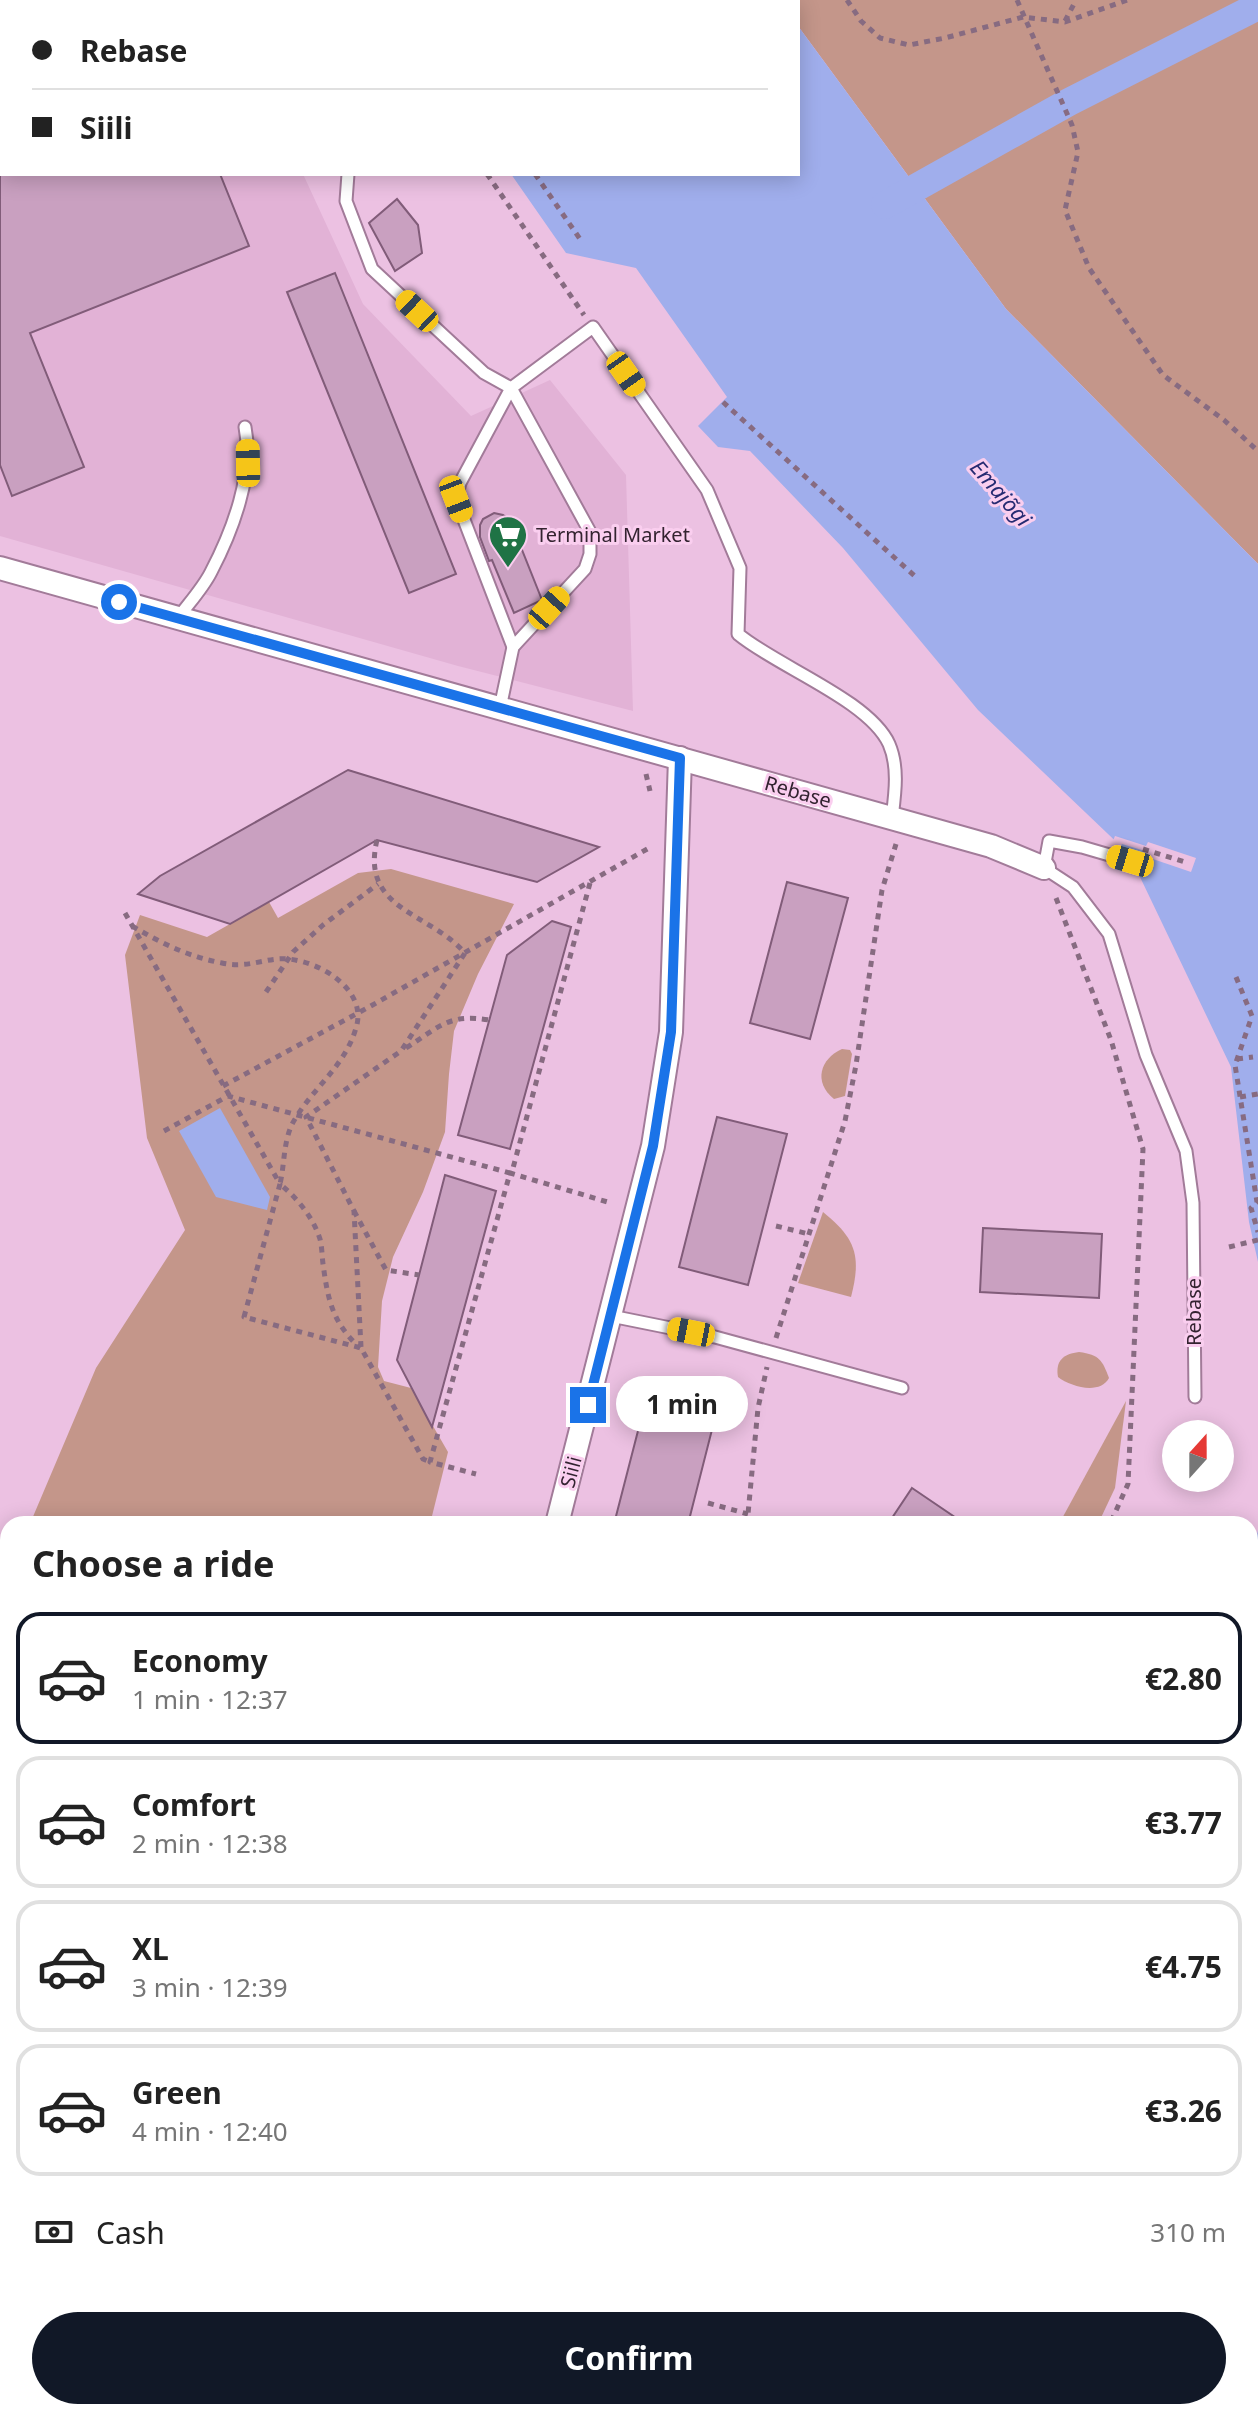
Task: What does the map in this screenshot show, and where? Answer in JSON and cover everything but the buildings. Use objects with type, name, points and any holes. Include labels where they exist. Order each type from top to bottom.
[{"type":"street","name":"Rebase","points":[[0,568],[898,819],[991,846],[1044,868]]},
{"type":"street","name":"Siili","points":[[559,1516],[653,1146],[671,1032],[680,758]]},
{"type":"lane","points":[[348,176],[346,201],[372,269],[484,373],[511,388],[590,532],[590,554],[585,569],[513,647],[500,708]]},
{"type":"lane","points":[[513,647],[456,499],[460,483],[511,388],[593,327],[707,490],[740,568],[738,634],[867,716],[889,743],[897,782],[898,819]]},
{"type":"lane","points":[[178,618],[211,574],[241,499],[248,463],[245,427]]},
{"type":"lane","points":[[1044,868],[1049,841],[1130,861]]},
{"type":"lane","name":"Rebase","points":[[1044,868],[1073,887],[1109,934],[1146,1055],[1186,1151],[1193,1203],[1195,1397]]},
{"type":"lane","points":[[611,1316],[715,1337],[902,1388]]},
{"type":"path","points":[[847,0],[861,21],[880,38],[909,45],[1023,17],[1065,22],[1127,0]]},
{"type":"path","points":[[1017,0],[1072,125],[1078,152],[1065,210],[1089,268],[1163,375],[1224,420],[1258,451]]},
{"type":"path","points":[[1065,22],[1076,0]]},
{"type":"path","points":[[488,176],[593,327]]},
{"type":"path","points":[[536,176],[580,239]]},
{"type":"path","points":[[723,402],[918,579]]},
{"type":"path","points":[[708,1503],[748,1514],[758,1408],[771,1353],[845,1121],[882,890],[898,819]]},
{"type":"path","points":[[377,840],[373,857],[381,890],[403,910],[443,932],[465,953]]},
{"type":"path","points":[[223,1086],[649,848]]},
{"type":"path","points":[[1044,868],[1111,1040],[1143,1149],[1128,1484],[1114,1516]]},
{"type":"path","points":[[430,1462],[590,882]]},
{"type":"path","points":[[266,992],[287,959],[323,925],[378,884]]},
{"type":"path","points":[[125,913],[280,1184],[308,1215],[318,1234],[328,1295],[344,1333],[361,1348],[423,1459],[476,1474]]},
{"type":"path","points":[[132,926],[194,957],[224,964],[242,966],[287,959],[315,966],[350,991],[359,1012],[358,1025],[343,1059],[297,1115],[286,1143],[280,1184],[244,1317],[361,1348]]},
{"type":"path","points":[[401,1051],[465,953]]},
{"type":"path","points":[[1236,977],[1252,1016],[1235,1065],[1257,1202],[1251,1208],[1258,1232]]},
{"type":"path","points":[[306,1117],[453,1019],[467,1016],[489,1020]]},
{"type":"path","points":[[1237,1059],[1253,1057]]},
{"type":"path","points":[[1240,1097],[1258,1094]]},
{"type":"path","points":[[164,1131],[228,1096],[611,1203]]},
{"type":"path","points":[[306,1117],[386,1270],[419,1275]]},
{"type":"path","points":[[354,1211],[361,1348]]},
{"type":"path","points":[[776,1226],[809,1234]]},
{"type":"path","points":[[1229,1247],[1258,1240]]},
{"type":"shaded area","points":[[800,0],[1258,0],[1258,564],[1006,309],[800,29]]},
{"type":"shaded area","points":[[0,176],[304,176],[363,304],[471,416],[550,380],[626,475],[633,711],[458,666],[0,536]]},
{"type":"shaded area","points":[[391,869],[514,904],[478,974],[454,1031],[445,1132],[423,1192],[393,1257],[382,1301],[378,1367],[384,1381],[411,1388],[448,1452],[432,1516],[33,1516],[96,1368],[185,1230],[147,1138],[125,955],[140,915],[207,937],[269,902],[278,918],[358,873]]},
{"type":"shaded area","points":[[842,1049],[850,1050],[852,1054],[845,1096],[834,1099],[823,1085],[822,1071],[834,1053]]},
{"type":"shaded area","points":[[823,1212],[842,1230],[853,1248],[856,1270],[851,1297],[798,1283]]},
{"type":"shaded area","points":[[1079,1352],[1092,1355],[1102,1363],[1109,1378],[1105,1383],[1085,1388],[1058,1377],[1062,1359]]},
{"type":"shaded area","points":[[1126,1401],[1115,1488],[1102,1516],[1063,1516]]},
{"type":"water","name":"Emajõgi","points":[[800,29],[1006,309],[1258,564],[1258,1262],[1249,1222],[1231,1067],[1129,854],[978,710],[843,548],[750,451],[718,447],[698,426],[727,397],[636,268],[566,253],[512,176],[800,176]]},
{"type":"water","points":[[220,1108],[270,1197],[267,1210],[216,1197],[179,1131]]},
{"type":"pier","points":[[1115,836],[1146,846],[1148,842],[1196,858],[1191,872],[1144,856],[1145,851],[1122,844],[1119,849],[1112,843]]},
{"type":"waterway","points":[[885,205],[1069,102],[1258,6]]},
{"type":"place","name":"Terminal Market","points":[[508,569]]},
{"type":"route","points":[[119,602],[680,758],[671,1032],[653,1146],[588,1405]]}]
